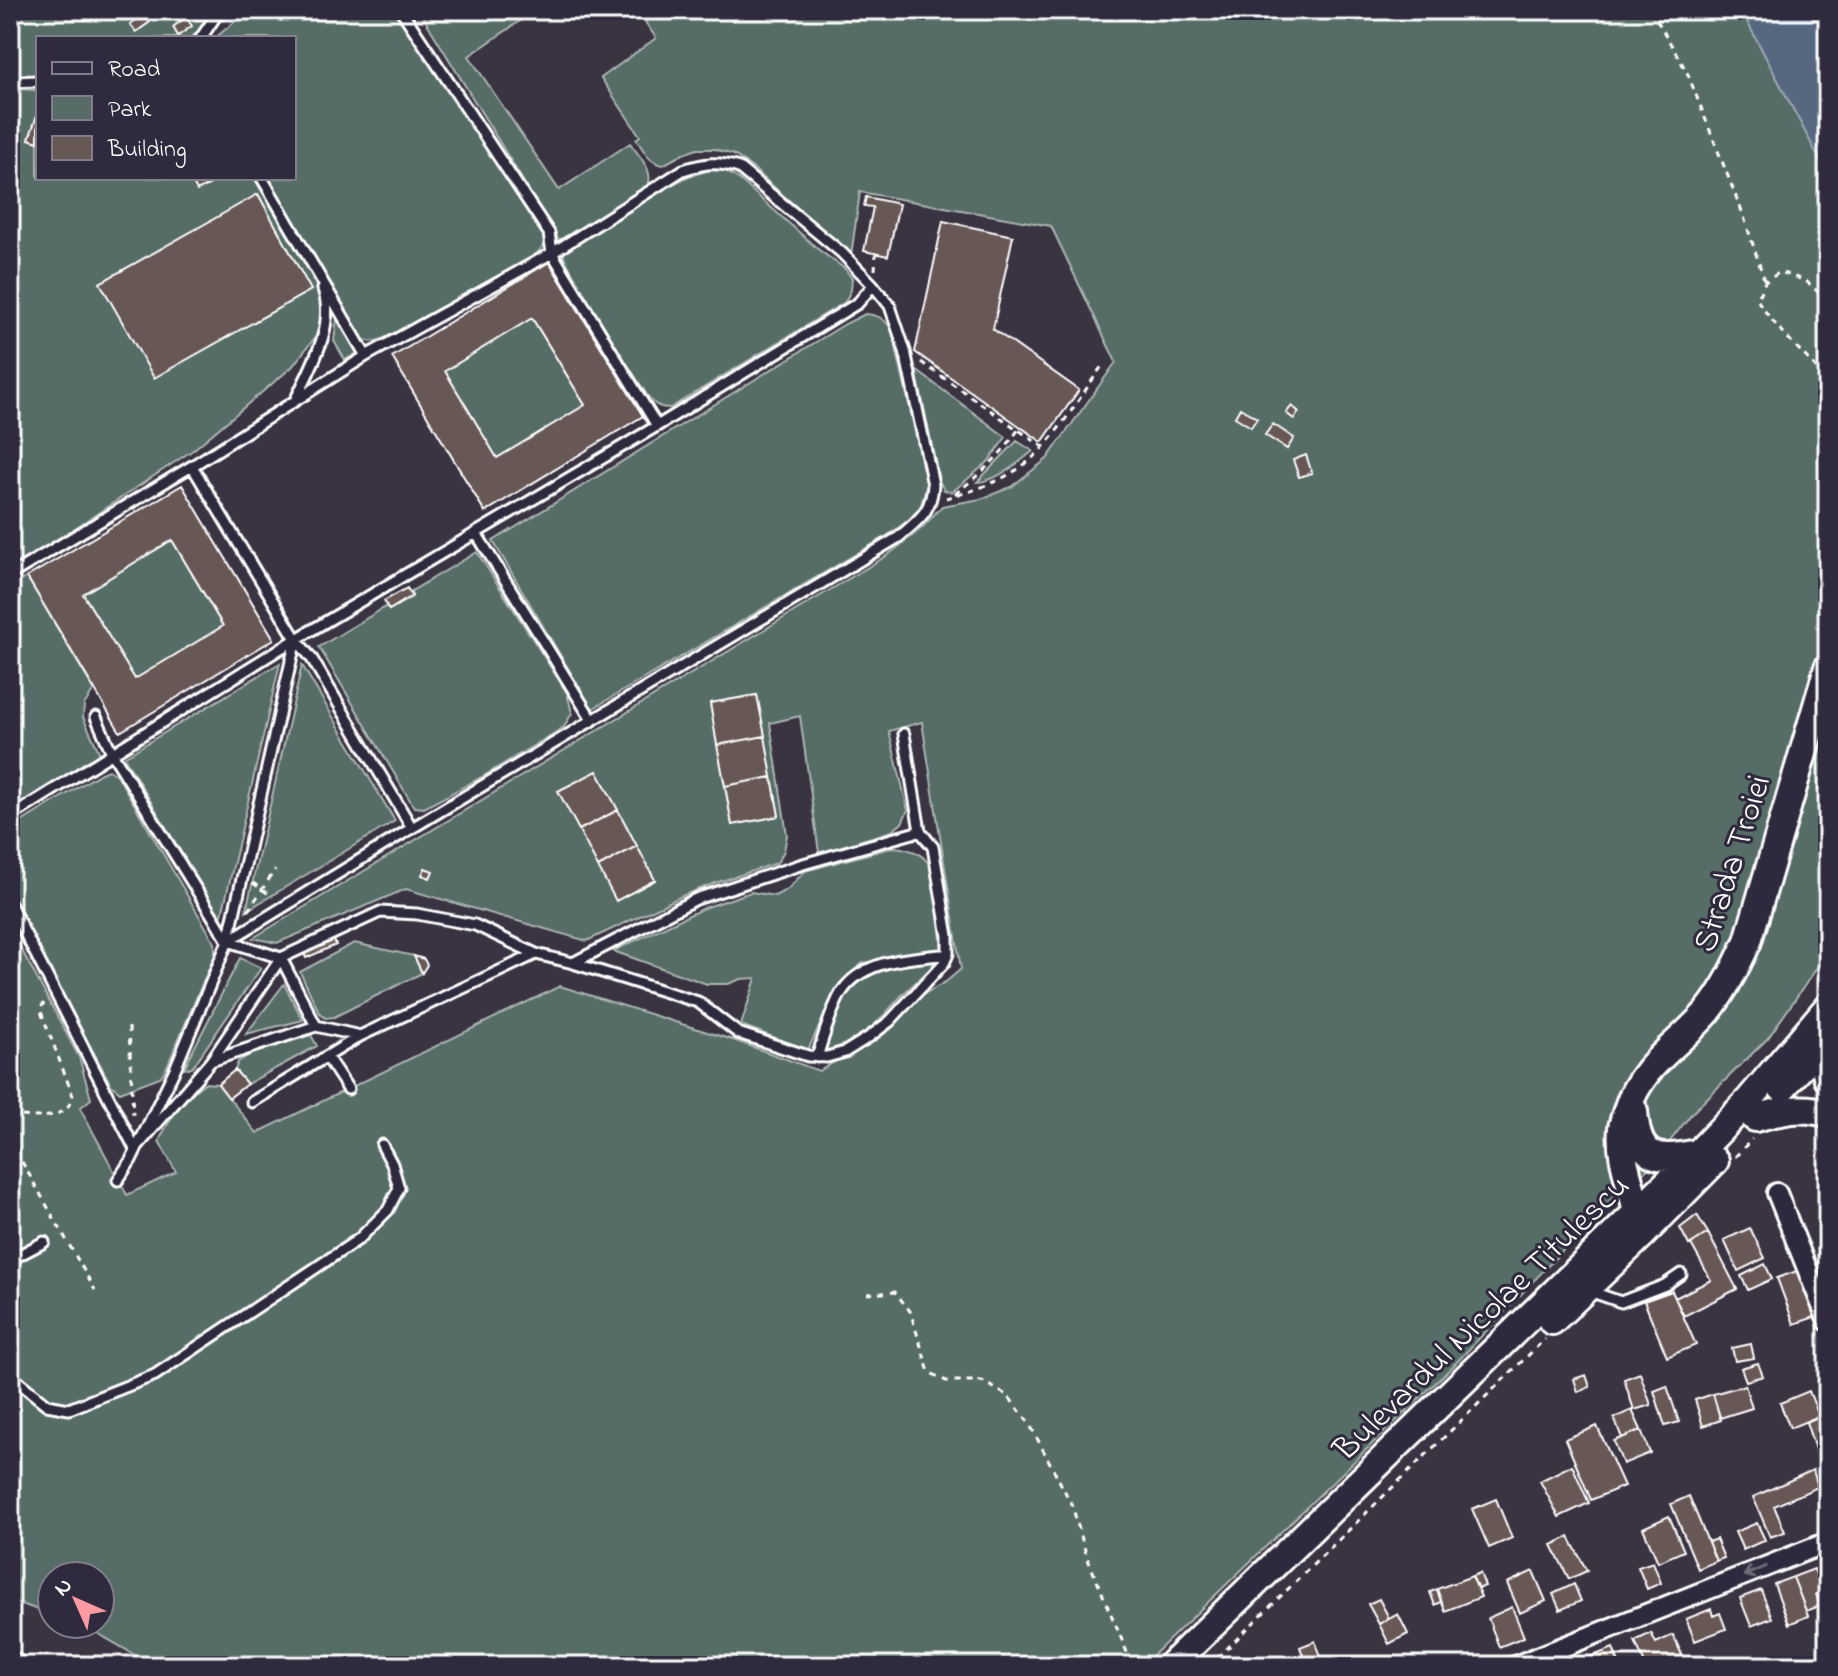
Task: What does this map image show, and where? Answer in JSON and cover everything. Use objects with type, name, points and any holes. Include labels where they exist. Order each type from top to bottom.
[{"type":"main road","name":"Strada Troiei","points":[[1637,1213],[1623,1162],[1622,1127],[1632,1095],[1654,1062],[1710,1008],[1732,975],[1748,941],[1828,668]]},
{"type":"main road","name":"Bulevardul Nicolae Titulescu","points":[[1170,1666],[1698,1153],[1749,1100],[1828,1007]]},
{"type":"main road","points":[[1825,1041],[1823,1060],[1828,1079]]},
{"type":"main road","name":"Bulevardul Nicolae Titulescu","points":[[1196,1666],[1767,1115],[1825,1041]]},
{"type":"main road","points":[[1632,1095],[1637,1137],[1646,1150],[1666,1158],[1698,1153]]},
{"type":"main road","points":[[1767,1115],[1813,1108],[1828,1114]]},
{"type":"street","points":[[1777,1193],[1828,1321]]},
{"type":"street","points":[[1515,1666],[1828,1542]]},
{"type":"lane","points":[[202,36],[215,17],[225,10]]},
{"type":"lane","points":[[401,10],[549,233],[552,253],[657,426]]},
{"type":"lane","points":[[10,82],[36,81]]},
{"type":"lane","points":[[10,575],[192,466],[366,356],[552,253],[683,170],[702,164],[721,162],[739,168],[842,253],[890,306],[905,351],[933,485],[932,502],[920,518],[899,537],[228,941]]},
{"type":"lane","points":[[263,180],[366,356]]},
{"type":"lane","points":[[294,402],[315,360],[324,333],[326,297],[318,274]]},
{"type":"lane","points":[[10,817],[296,639],[657,426],[858,303],[873,285]]},
{"type":"lane","points":[[192,466],[412,828]]},
{"type":"lane","points":[[476,533],[592,720]]},
{"type":"lane","points":[[118,1180],[175,1069],[228,941],[296,639]]},
{"type":"lane","points":[[96,717],[112,753],[228,941],[281,958],[316,1026]]},
{"type":"lane","points":[[135,1149],[211,1061],[281,958],[380,912],[417,914],[475,925],[536,954],[698,1002],[738,1033],[808,1056],[827,1057],[845,1052],[890,1021],[944,963],[948,954],[948,936],[933,847],[920,831],[904,734]]},
{"type":"lane","points":[[573,963],[696,899],[803,864],[920,831]]},
{"type":"lane","points":[[10,904],[135,1149]]},
{"type":"lane","points":[[252,1102],[360,1036],[536,954]]},
{"type":"lane","points":[[817,1057],[835,1006],[853,978],[883,964],[948,954]]},
{"type":"lane","points":[[211,1061],[316,1026],[360,1036]]},
{"type":"lane","points":[[327,1057],[348,1089]]},
{"type":"lane","points":[[10,1376],[47,1405],[69,1409],[155,1375],[359,1239],[388,1210],[399,1188],[382,1145]]},
{"type":"lane","points":[[10,1260],[44,1242]]},
{"type":"lane","points":[[1595,1293],[1621,1302],[1665,1285],[1681,1274]]},
{"type":"path","points":[[1651,10],[1687,72],[1744,217],[1765,282]]},
{"type":"path","points":[[1828,301],[1806,281],[1780,272],[1765,282],[1757,299],[1768,317],[1828,383]]},
{"type":"path","points":[[905,351],[1043,448]]},
{"type":"path","points":[[932,502],[983,488],[1028,462],[1043,448],[1102,366]]},
{"type":"path","points":[[952,497],[985,469],[1018,430]]},
{"type":"path","points":[[228,941],[275,870]]},
{"type":"path","points":[[243,876],[286,905]]},
{"type":"path","points":[[10,1114],[32,1118],[61,1113],[71,1105],[73,1096],[40,1009],[54,990]]},
{"type":"path","points":[[129,1027],[135,1149]]},
{"type":"path","points":[[1729,1163],[1767,1115]]},
{"type":"path","points":[[10,1141],[95,1290]]},
{"type":"path","points":[[10,1200],[19,1196]]},
{"type":"path","points":[[867,1294],[895,1292],[910,1311],[929,1372],[946,1381],[982,1381],[1008,1396],[1029,1423],[1072,1505],[1087,1557],[1129,1657],[1138,1666]]},
{"type":"path","points":[[1209,1666],[1552,1332]]},
{"type":"green space","points":[[10,10],[217,10],[193,36],[36,36],[36,75],[10,76]]},
{"type":"green space","points":[[249,10],[394,10],[543,231],[544,242],[540,250],[385,338],[366,341],[360,337],[268,180],[296,180],[296,36],[217,36]]},
{"type":"green space","points":[[419,10],[461,10],[463,13],[468,10],[536,10],[469,56],[559,190],[630,143],[648,170],[647,188],[559,240]]},
{"type":"green space","points":[[637,10],[1741,10],[1828,175],[1828,952],[1768,1038],[1693,1112],[1649,1168],[1617,1193],[1454,1365],[1142,1666],[154,1666],[109,1640],[116,1640],[116,1560],[36,1560],[36,1609],[10,1600],[10,928],[79,1057],[91,1099],[80,1108],[127,1195],[176,1172],[159,1141],[178,1109],[204,1083],[218,1084],[257,1133],[560,986],[736,1041],[819,1071],[890,1030],[919,997],[961,969],[922,722],[889,731],[908,810],[902,823],[892,831],[819,853],[800,716],[770,723],[787,835],[784,851],[777,863],[682,896],[587,941],[406,889],[277,943],[253,938],[888,555],[922,528],[942,506],[981,499],[1011,487],[1047,459],[1116,362],[1051,226],[860,192],[851,256],[754,169],[734,155],[715,149],[697,149],[663,165],[654,162],[636,139],[640,136],[601,78],[656,38]],"holes":[[[757,695],[779,816],[732,825],[710,703]],[[597,771],[655,880],[617,900],[559,791]]]},
{"type":"green space","points":[[10,89],[36,90],[36,180],[255,180],[315,279],[322,318],[316,336],[292,367],[193,450],[10,568]]},
{"type":"green space","points":[[710,170],[725,171],[740,180],[845,269],[852,278],[851,290],[845,302],[670,408],[662,407],[647,395],[592,309],[564,257],[564,251],[663,189]]},
{"type":"green space","points":[[865,314],[881,318],[892,330],[927,484],[921,505],[909,520],[885,537],[592,709],[493,541]]},
{"type":"green space","points":[[337,318],[357,353],[345,360],[334,341]]},
{"type":"green space","points":[[532,318],[585,405],[497,458],[445,371]]},
{"type":"green space","points":[[916,370],[1006,437],[988,462],[952,492],[944,490],[940,483]]},
{"type":"green space","points":[[1017,441],[1033,451],[999,475],[977,482]]},
{"type":"green space","points":[[172,540],[223,626],[135,679],[83,594]]},
{"type":"green space","points":[[477,552],[567,693],[572,713],[564,727],[482,777],[424,808],[414,807],[319,647],[387,606],[389,610],[412,597],[410,592]]},
{"type":"green space","points":[[27,577],[94,690],[84,705],[83,717],[101,756],[10,812],[10,587]]},
{"type":"green space","points":[[280,663],[221,919],[124,757]]},
{"type":"green space","points":[[302,665],[395,821],[246,911]]},
{"type":"green space","points":[[108,770],[117,775],[215,943],[215,954],[166,1069],[160,1077],[120,1092],[111,1085],[10,894],[10,829]]},
{"type":"green space","points":[[894,847],[919,854],[931,867],[942,949],[863,963],[839,984],[808,1050],[741,1025],[756,978],[728,984],[707,984],[613,951],[704,908],[751,892],[775,896],[788,889],[805,871]]},
{"type":"green space","points":[[354,943],[414,956],[422,973],[334,1017],[325,1018],[319,1012],[300,972]]},
{"type":"green space","points":[[240,958],[261,968],[192,1068],[184,1068]]},
{"type":"green space","points":[[940,960],[874,1026],[825,1052],[840,1004],[858,982],[883,970]]},
{"type":"green space","points":[[284,984],[303,1020],[246,1034]]},
{"type":"green space","points":[[311,1035],[317,1046],[247,1084],[235,1070],[238,1062],[251,1054]]},
{"type":"water","points":[[1741,10],[1828,10],[1828,175]]},
{"type":"building","points":[[144,14],[150,22],[136,32],[130,24]]},
{"type":"building","points":[[186,17],[192,26],[178,36],[173,27]]},
{"type":"building","points":[[36,118],[36,141],[29,139]]},
{"type":"building","points":[[191,180],[218,180],[197,191]]},
{"type":"building","points":[[258,194],[311,290],[154,378],[100,283]]},
{"type":"building","points":[[866,197],[899,204],[888,256],[864,251],[873,207],[864,206]]},
{"type":"building","points":[[943,221],[1013,236],[993,329],[1079,390],[1042,442],[915,352]]},
{"type":"building","points":[[549,262],[643,416],[485,512],[392,357]],"holes":[[[532,318],[585,405],[497,458],[445,371]]]},
{"type":"building","points":[[1292,406],[1299,412],[1294,419],[1286,413]]},
{"type":"building","points":[[1240,408],[1257,418],[1251,427],[1235,417]]},
{"type":"building","points":[[1273,424],[1294,438],[1287,449],[1265,435]]},
{"type":"building","points":[[1306,455],[1312,473],[1299,477],[1293,460]]},
{"type":"building","points":[[182,485],[274,639],[120,732],[27,577]],"holes":[[[172,540],[223,626],[135,679],[83,594]]]},
{"type":"building","points":[[407,588],[412,596],[389,610],[384,601]]},
{"type":"building","points":[[757,695],[765,736],[717,745],[710,703]]},
{"type":"building","points":[[765,736],[772,777],[725,786],[717,745]]},
{"type":"building","points":[[597,771],[618,810],[579,830],[558,791]]},
{"type":"building","points":[[772,777],[779,816],[732,825],[725,786]]},
{"type":"building","points":[[618,810],[637,846],[598,867],[579,830]]},
{"type":"building","points":[[637,846],[655,880],[616,901],[598,867]]},
{"type":"building","points":[[425,868],[433,871],[430,878],[422,875]]},
{"type":"building","points":[[332,936],[336,945],[306,958],[302,949]]},
{"type":"building","points":[[414,956],[424,959],[427,965],[422,973]]},
{"type":"building","points":[[235,1070],[247,1084],[229,1098],[218,1084]]},
{"type":"building","points":[[1697,1215],[1708,1233],[1689,1245],[1680,1228]]},
{"type":"building","points":[[1750,1228],[1765,1258],[1738,1271],[1724,1240]]},
{"type":"building","points":[[1708,1233],[1737,1289],[1684,1316],[1675,1298],[1711,1280],[1691,1244]]},
{"type":"building","points":[[1765,1264],[1772,1279],[1748,1290],[1741,1276]]},
{"type":"building","points":[[1797,1271],[1815,1317],[1794,1324],[1777,1278]]},
{"type":"building","points":[[1672,1291],[1696,1345],[1667,1357],[1644,1301]]},
{"type":"building","points":[[1751,1344],[1754,1358],[1735,1361],[1732,1348]]},
{"type":"building","points":[[1758,1363],[1763,1376],[1746,1381],[1741,1368]]},
{"type":"building","points":[[1640,1373],[1651,1405],[1634,1410],[1624,1379]]},
{"type":"building","points":[[1586,1375],[1590,1387],[1578,1392],[1574,1379]]},
{"type":"building","points":[[1745,1385],[1752,1408],[1720,1418],[1713,1394]]},
{"type":"building","points":[[1667,1386],[1679,1422],[1665,1426],[1654,1391]]},
{"type":"building","points":[[1809,1391],[1819,1416],[1790,1428],[1780,1403]]},
{"type":"building","points":[[1713,1394],[1721,1420],[1703,1426],[1695,1400]]},
{"type":"building","points":[[1632,1410],[1641,1430],[1622,1438],[1614,1418]]},
{"type":"building","points":[[1828,1413],[1828,1468],[1822,1470],[1806,1422]]},
{"type":"building","points":[[1597,1426],[1624,1486],[1591,1500],[1565,1439]]},
{"type":"building","points":[[1641,1430],[1650,1453],[1623,1464],[1614,1441]]},
{"type":"building","points":[[1572,1465],[1589,1503],[1559,1517],[1540,1481]]},
{"type":"building","points":[[1813,1470],[1818,1487],[1774,1506],[1785,1532],[1770,1537],[1753,1497]]},
{"type":"building","points":[[1689,1496],[1716,1561],[1698,1569],[1671,1504]]},
{"type":"building","points":[[1496,1499],[1512,1538],[1489,1548],[1472,1509]]},
{"type":"building","points":[[1669,1516],[1684,1551],[1658,1562],[1643,1528]]},
{"type":"building","points":[[1757,1523],[1765,1540],[1743,1550],[1735,1532]]},
{"type":"building","points":[[1569,1537],[1587,1571],[1569,1579],[1552,1545]]},
{"type":"building","points":[[1716,1539],[1724,1558],[1716,1561],[1708,1542]]},
{"type":"building","points":[[1653,1562],[1661,1583],[1647,1589],[1638,1567]]},
{"type":"building","points":[[1814,1569],[1823,1592],[1816,1594],[1820,1606],[1806,1611],[1793,1577]]},
{"type":"building","points":[[1533,1571],[1546,1601],[1520,1613],[1507,1583]]},
{"type":"building","points":[[1480,1573],[1485,1586],[1478,1589],[1472,1576]]},
{"type":"building","points":[[1472,1576],[1481,1597],[1445,1611],[1437,1589]]},
{"type":"building","points":[[1793,1577],[1808,1616],[1789,1624],[1774,1584]]},
{"type":"building","points":[[1574,1584],[1581,1601],[1560,1610],[1553,1594]]},
{"type":"building","points":[[1437,1589],[1441,1602],[1435,1605],[1430,1592]]},
{"type":"building","points":[[1761,1590],[1772,1618],[1751,1626],[1740,1598]]},
{"type":"building","points":[[1379,1599],[1389,1618],[1379,1624],[1368,1604]]},
{"type":"building","points":[[1512,1607],[1524,1637],[1499,1647],[1488,1618]]},
{"type":"building","points":[[1711,1609],[1713,1616],[1720,1613],[1726,1629],[1695,1641],[1686,1619]]},
{"type":"building","points":[[1398,1614],[1408,1634],[1389,1644],[1379,1624]]},
{"type":"building","points":[[1651,1633],[1656,1643],[1673,1635],[1687,1666],[1646,1666],[1635,1641]]},
{"type":"building","points":[[1315,1641],[1325,1666],[1307,1666],[1300,1647]]},
{"type":"building","points":[[1613,1648],[1620,1666],[1592,1666],[1588,1658]]},
{"type":"building","points":[[1383,1659],[1386,1666],[1366,1666]]}]
